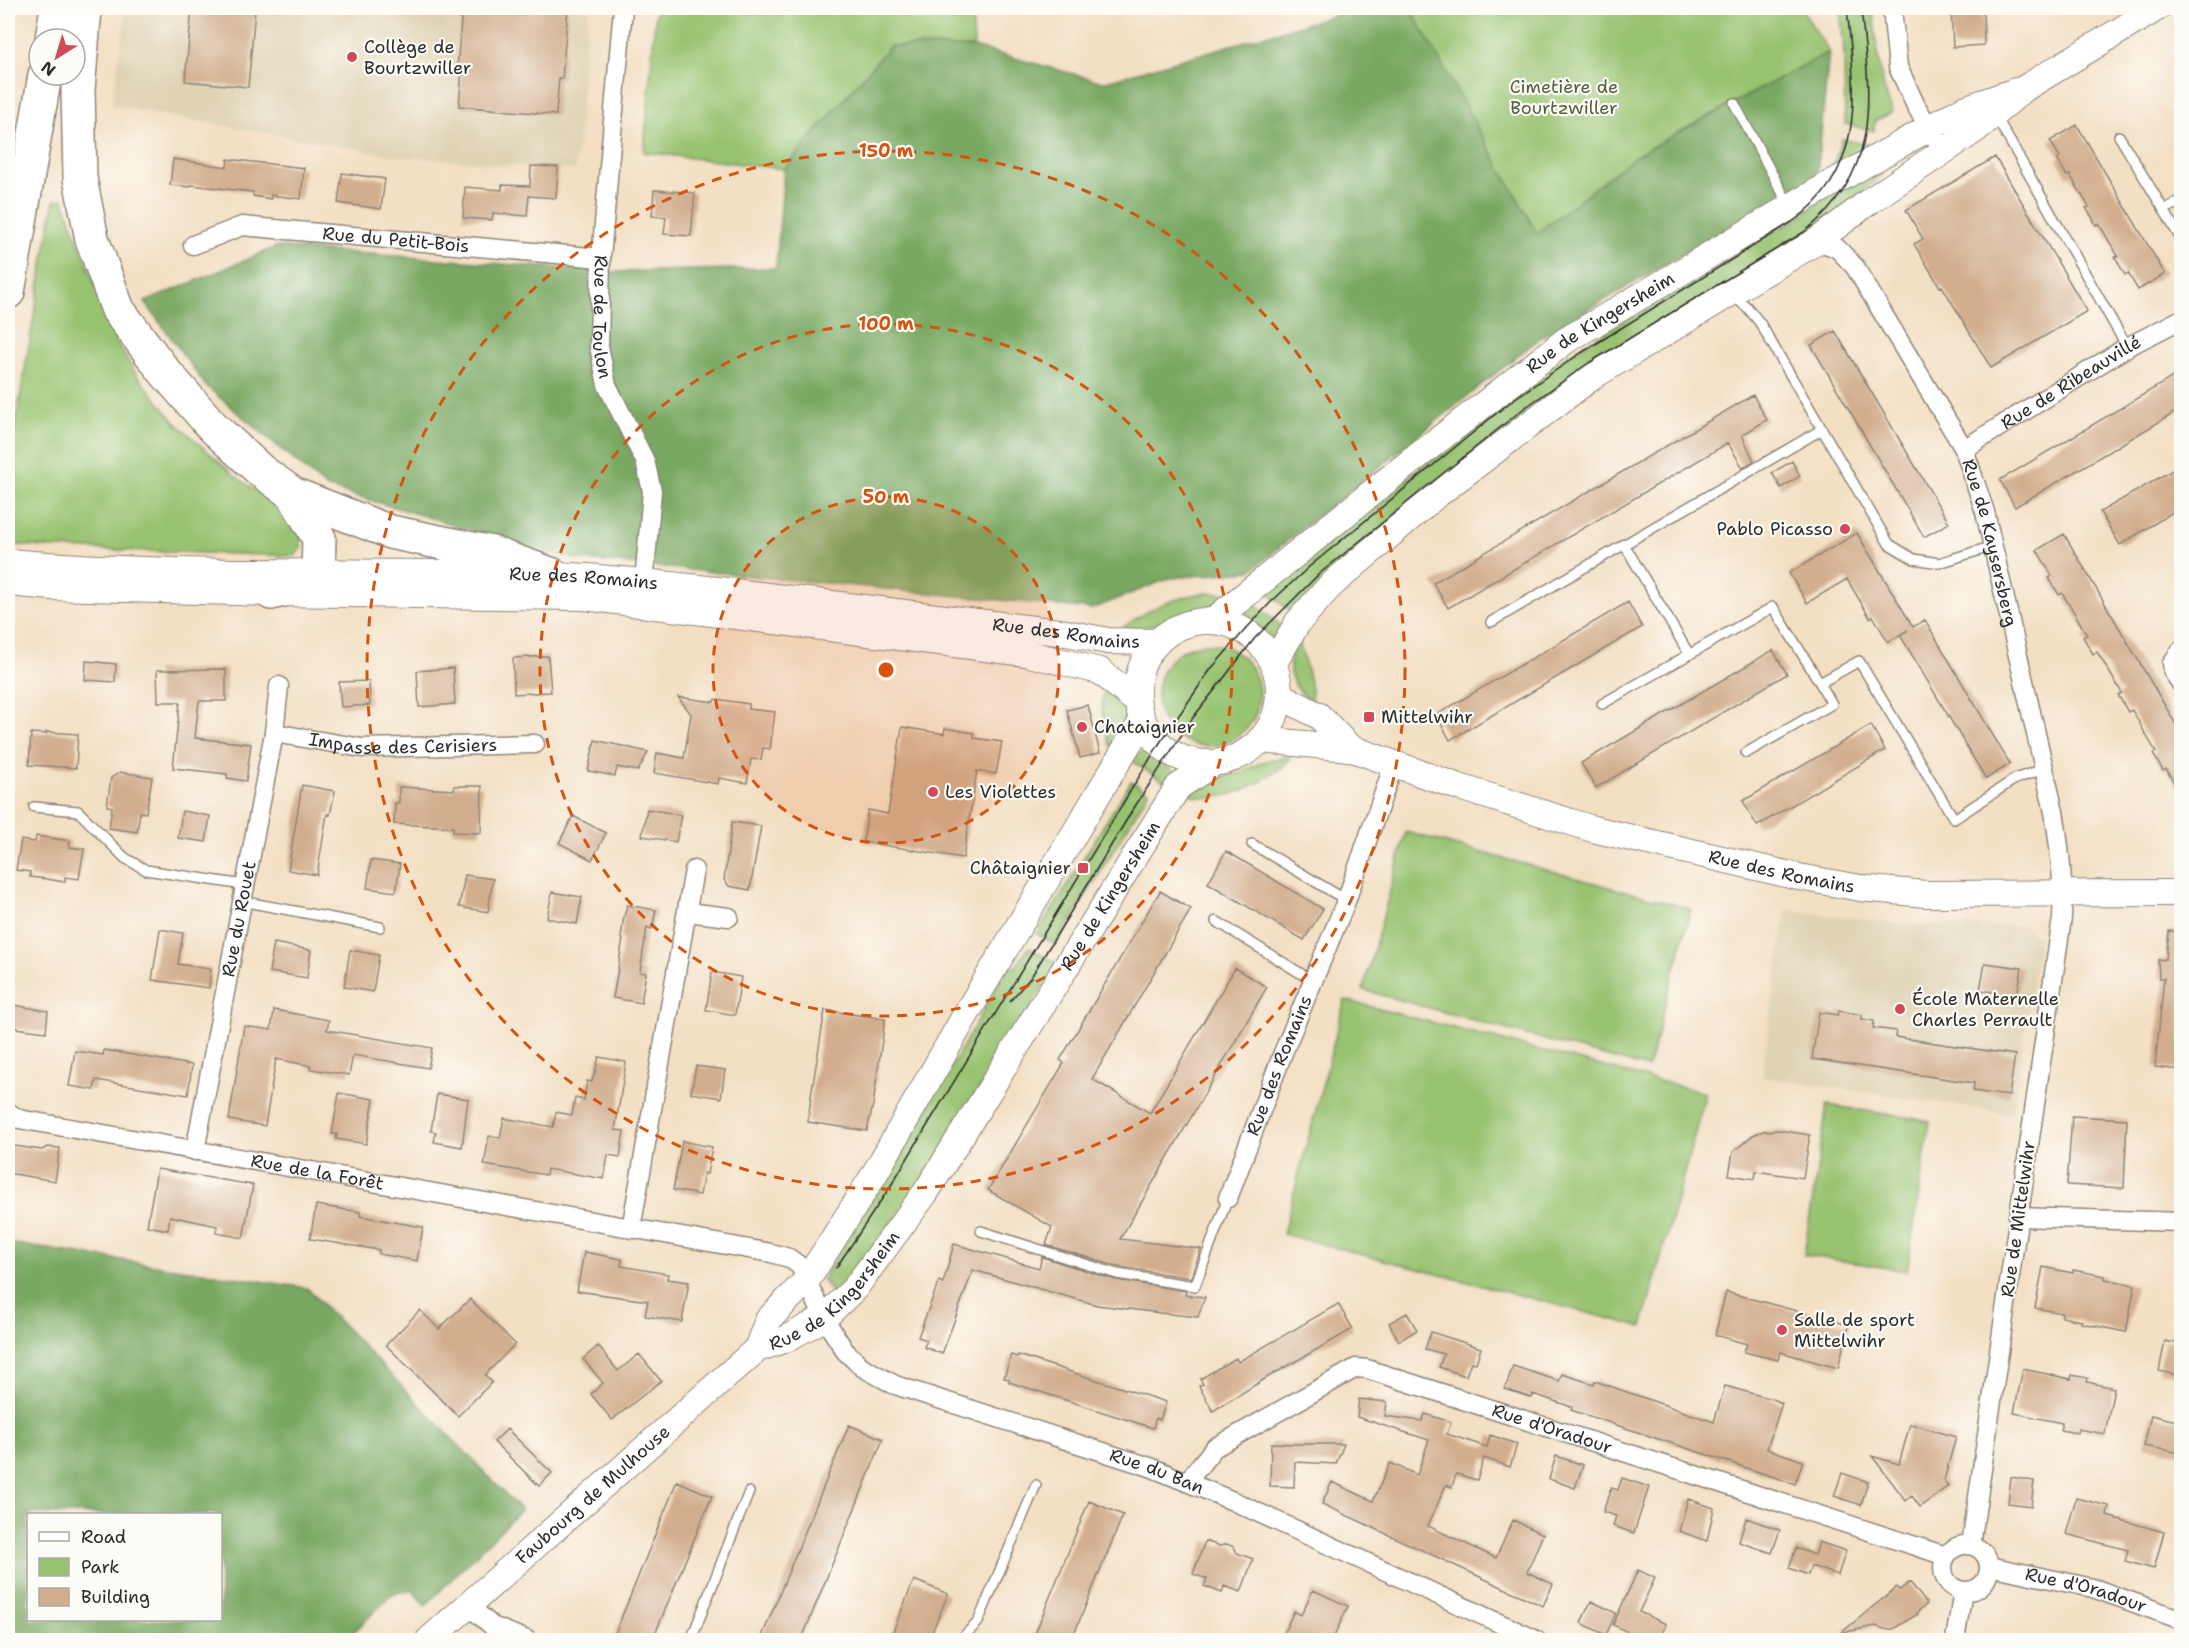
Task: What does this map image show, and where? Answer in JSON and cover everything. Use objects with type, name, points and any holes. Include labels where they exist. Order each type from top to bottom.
[{"type":"highway","points":[[54,27],[57,8]]},
{"type":"highway","points":[[85,8],[78,90],[80,178],[92,239],[118,310],[164,370],[214,428],[261,471],[293,494],[390,532],[492,553],[553,575]]},
{"type":"highway","points":[[8,292],[43,87]]},
{"type":"highway","points":[[271,593],[309,583],[318,572],[319,538],[293,494]]},
{"type":"main road","name":"Rue de Kingersheim","points":[[1274,663],[1298,622],[1330,586],[1434,496],[1593,376],[1816,241],[1871,200],[1995,115],[2025,88],[2157,8]]},
{"type":"main road","name":"Rue de Kingersheim","points":[[1214,620],[1396,473],[1565,341],[1790,207],[1929,128],[1964,109],[2025,88]]},
{"type":"main road","name":"Rue des Romains","points":[[8,562],[53,577],[271,593],[585,597],[643,593],[983,623],[1066,633],[1108,641],[1155,642]]},
{"type":"main road","name":"Rue des Romains","points":[[8,583],[53,577],[318,572],[553,575],[643,593],[1025,653],[1100,671],[1139,711]]},
{"type":"main road","points":[[1214,620],[1230,623],[1245,630],[1265,648],[1274,663],[1280,695],[1274,719],[1260,740],[1247,752],[1232,759],[1214,763],[1197,762],[1180,758],[1159,744],[1139,711],[1137,680],[1143,660],[1155,642],[1172,629],[1192,621],[1214,620]]},
{"type":"main road","name":"Rue des Romains","points":[[1280,695],[1319,716],[1350,748]]},
{"type":"main road","name":"Rue de Kingersheim","points":[[757,1349],[768,1320],[807,1280],[874,1175],[1139,711]]},
{"type":"main road","name":"Rue des Romains","points":[[1260,740],[1350,748],[1456,786],[1593,829],[1799,877],[1860,888],[1926,894],[2181,893]]},
{"type":"main road","name":"Rue de Kingersheim","points":[[757,1349],[784,1340],[824,1318],[855,1288],[926,1192],[1178,787],[1214,763]]},
{"type":"main road","name":"Faubourg de Mulhouse","points":[[429,1641],[757,1349]]},
{"type":"street","name":"Rue de Toulon","points":[[623,8],[601,258],[599,347],[607,385],[645,461],[652,491],[643,593]]},
{"type":"street","points":[[1892,8],[1898,67],[1916,106],[1944,152]]},
{"type":"street","name":"Rue du Petit-Bois","points":[[193,245],[242,226],[601,258]]},
{"type":"street","name":"Rue de Kaysersberg","points":[[1816,241],[1837,248],[1855,267],[1964,449],[1993,546],[2043,769],[2061,852],[2063,893]]},
{"type":"street","name":"Rue de Ribeauvillé","points":[[1964,449],[2127,347],[2181,319]]},
{"type":"street","points":[[2181,649],[2172,663],[2173,672],[2181,686]]},
{"type":"street","name":"Rue du Rouet","points":[[195,1151],[274,733],[279,686]]},
{"type":"street","name":"Impasse des Cerisiers","points":[[274,733],[362,748],[535,744]]},
{"type":"street","name":"Rue des Romains","points":[[1228,1198],[1283,1053],[1346,900],[1394,764]]},
{"type":"street","points":[[631,1229],[693,870]]},
{"type":"street","name":"Rue de Mittelwihr","points":[[1971,1545],[2062,918],[2063,893]]},
{"type":"street","points":[[687,912],[729,918]]},
{"type":"street","name":"Rue de la Forêt","points":[[8,1112],[19,1119],[771,1253],[789,1258],[800,1266],[807,1280]]},
{"type":"street","points":[[2018,1217],[2181,1222]]},
{"type":"street","name":"Rue du Ban","points":[[807,1280],[824,1318],[846,1351],[862,1367],[895,1385],[1150,1467],[1187,1482],[1498,1633],[1536,1641]]},
{"type":"street","name":"Rue d'Oradour","points":[[1187,1482],[1214,1448],[1356,1368],[1367,1369],[1946,1556]]},
{"type":"street","points":[[1971,1545],[1984,1553],[1989,1566],[1988,1574],[1982,1585],[1963,1591],[1950,1584],[1943,1570],[1946,1556],[1956,1546],[1971,1545]]},
{"type":"street","name":"Rue d'Oradour","points":[[1989,1566],[2093,1588],[2181,1620]]},
{"type":"street","points":[[1955,1641],[1963,1591]]},
{"type":"street","points":[[468,1605],[492,1626],[527,1641]]},
{"type":"lane","points":[[1734,103],[1790,207]]},
{"type":"lane","points":[[1995,115],[2127,347]]},
{"type":"lane","points":[[2119,136],[2181,241]]},
{"type":"lane","points":[[2164,210],[2181,200]]},
{"type":"lane","points":[[1729,292],[1747,307],[1760,324],[1889,544],[1914,559],[1940,563],[1993,546]]},
{"type":"lane","points":[[1491,622],[1821,430]]},
{"type":"lane","points":[[1624,544],[1689,654]]},
{"type":"lane","points":[[1602,704],[1773,607],[1832,704],[1746,753]]},
{"type":"lane","points":[[1820,684],[1859,661],[1954,819],[2015,779],[2043,769]]},
{"type":"lane","points":[[34,807],[78,811],[125,858],[146,870],[380,927]]},
{"type":"lane","points":[[1252,844],[1346,900]]},
{"type":"lane","points":[[1216,921],[1313,981]]},
{"type":"lane","points":[[981,1231],[1117,1274],[1195,1286],[1228,1198]]},
{"type":"lane","points":[[960,1641],[978,1622],[1036,1485]]},
{"type":"lane","points":[[691,1641],[749,1492]]},
{"type":"shaded area","name":"Collège de Bourtzwiller","points":[[126,8],[589,8],[575,170],[397,156],[112,106]]},
{"type":"shaded area","name":"École Maternelle Charles Perrault","points":[[1786,910],[1911,925],[2026,926],[2039,940],[2012,1114],[1762,1077]]},
{"type":"green space","points":[[656,8],[972,8],[974,47],[890,46],[784,169],[644,152]]},
{"type":"green space","points":[[1360,8],[1410,8],[1537,233],[1637,155],[1829,52],[1817,176],[1541,337],[1250,571],[1170,578],[1092,609],[566,558],[326,487],[206,386],[145,302],[276,247],[610,272],[776,268],[784,169],[890,46],[974,47],[1103,82]]},
{"type":"green space","name":"Cimetière de Bourtzwiller","points":[[1410,8],[1801,8],[1829,52],[1637,155],[1537,233]]},
{"type":"green space","points":[[1840,8],[1873,8],[1881,74],[1893,112],[1875,121],[1874,131],[1845,124],[1844,52]]},
{"type":"green space","points":[[1842,139],[1871,145],[1868,159],[1824,183],[1837,155]]},
{"type":"green space","points":[[1880,172],[1883,176],[1856,196],[1836,222],[1604,363],[1295,615],[1266,591],[1526,383],[1569,354],[1764,236],[1792,222],[1817,203]]},
{"type":"green space","points":[[63,199],[115,339],[136,374],[175,422],[235,476],[272,502],[291,520],[301,532],[301,548],[295,556],[55,548],[8,544],[8,467],[54,201]]},
{"type":"green space","points":[[1205,593],[1230,594],[1219,609],[1187,613],[1147,626],[1122,628],[1161,605]]},
{"type":"green space","points":[[1254,604],[1284,628],[1276,637],[1271,638],[1246,619],[1245,613]]},
{"type":"green space","points":[[1297,638],[1307,669],[1312,702],[1297,688],[1290,673],[1291,657]]},
{"type":"green space","points":[[1208,644],[1227,648],[1244,659],[1255,676],[1259,695],[1255,714],[1244,731],[1227,742],[1208,746],[1189,742],[1172,731],[1161,714],[1157,695],[1161,676],[1172,659],[1189,648]]},
{"type":"green space","points":[[1105,689],[1125,707],[1124,728],[1114,747],[1110,745],[1103,717],[1102,703]]},
{"type":"green space","points":[[1138,753],[1148,753],[1173,771],[1168,784],[1133,762]]},
{"type":"green space","points":[[1283,757],[1290,757],[1290,759],[1270,776],[1243,790],[1215,797],[1189,794],[1213,779]]},
{"type":"green space","points":[[1131,781],[1149,792],[1056,945],[1037,934]]},
{"type":"green space","points":[[1406,832],[1691,909],[1648,1068],[1363,990]]},
{"type":"green space","points":[[1029,947],[1057,964],[920,1186],[836,1294],[832,1293],[822,1279],[907,1145],[1009,965],[1015,968]]},
{"type":"green space","points":[[1345,1000],[1706,1093],[1642,1327],[1283,1234]]},
{"type":"green space","points":[[1827,1105],[1930,1121],[1907,1271],[1804,1255]]},
{"type":"green space","points":[[8,1243],[307,1288],[521,1510],[425,1606],[413,1591],[393,1593],[346,1640],[8,1640]]},
{"type":"building","points":[[192,8],[255,9],[248,87],[185,81]]},
{"type":"building","points":[[462,8],[568,8],[562,79],[559,78],[556,115],[459,106],[462,70],[457,69]]},
{"type":"building","points":[[1951,8],[1983,8],[1984,45],[1953,47]]},
{"type":"building","points":[[2077,125],[2165,274],[2138,290],[2128,273],[2125,275],[2115,257],[2118,256],[2099,224],[2096,225],[2086,208],[2089,207],[2070,175],[2067,176],[2057,159],[2060,157],[2050,141]]},
{"type":"building","points":[[1995,157],[2087,311],[1991,368],[1914,244],[1923,239],[1906,210]]},
{"type":"building","points":[[173,159],[227,167],[228,159],[304,168],[301,199],[271,195],[271,199],[253,196],[253,192],[170,185]]},
{"type":"building","points":[[531,166],[558,167],[556,198],[529,196],[527,216],[493,213],[492,220],[463,218],[465,187],[502,190],[502,185],[530,186]]},
{"type":"building","points":[[342,173],[385,179],[381,209],[338,203]]},
{"type":"building","points":[[654,190],[695,193],[691,236],[664,234],[666,217],[652,216]]},
{"type":"building","points":[[1835,331],[1949,523],[1924,537],[1811,345]]},
{"type":"building","points":[[2181,372],[2181,409],[2015,507],[2000,480]]},
{"type":"building","points":[[1753,395],[1767,420],[1742,435],[1754,461],[1743,468],[1728,443],[1448,608],[1433,583]]},
{"type":"building","points":[[1792,461],[1800,476],[1781,488],[1772,473]]},
{"type":"building","points":[[2181,465],[2181,507],[2120,545],[2100,512]]},
{"type":"building","points":[[1857,533],[1913,627],[1925,620],[2010,764],[1986,779],[1900,635],[1908,630],[1888,642],[1873,616],[1870,618],[1847,579],[1807,603],[1789,573]]},
{"type":"building","points":[[2064,534],[2181,733],[2181,794],[2166,769],[2163,771],[2153,754],[2156,752],[2132,710],[2128,712],[2118,695],[2122,693],[2097,652],[2093,654],[2083,637],[2087,635],[2072,609],[2062,593],[2059,595],[2049,578],[2052,576],[2037,550]]},
{"type":"building","points":[[1628,602],[1642,627],[1450,740],[1436,715]]},
{"type":"building","points":[[1773,650],[1787,674],[1596,788],[1581,763]]},
{"type":"building","points":[[548,656],[551,692],[514,694],[513,658]]},
{"type":"building","points":[[86,661],[116,664],[115,682],[85,680]]},
{"type":"building","points":[[453,668],[455,704],[419,707],[417,671]]},
{"type":"building","points":[[226,669],[226,701],[199,701],[195,738],[251,744],[246,781],[227,778],[227,774],[173,768],[180,702],[158,702],[157,670]]},
{"type":"building","points":[[369,681],[370,705],[341,707],[339,682]]},
{"type":"building","points":[[678,697],[749,704],[748,709],[775,712],[770,749],[763,748],[761,760],[751,759],[747,783],[719,778],[718,784],[654,773],[657,753],[684,758],[691,714]]},
{"type":"building","name":"Chataignier","points":[[1088,705],[1100,753],[1080,758],[1067,710]]},
{"type":"building","points":[[1871,725],[1885,750],[1757,826],[1743,801]]},
{"type":"building","name":"Les Violettes","points":[[902,727],[944,734],[945,728],[974,733],[974,738],[1002,742],[996,774],[977,771],[963,858],[863,842],[868,810],[888,814]]},
{"type":"building","points":[[46,732],[78,734],[76,768],[29,765],[31,733],[46,734]]},
{"type":"building","points":[[595,740],[648,752],[638,771],[617,767],[615,776],[588,771]]},
{"type":"building","points":[[120,772],[152,777],[146,813],[140,812],[137,832],[109,828],[112,807],[107,806],[111,778]]},
{"type":"building","points":[[302,785],[335,791],[330,815],[327,814],[317,875],[288,870]]},
{"type":"building","points":[[454,786],[482,786],[481,833],[453,832],[453,827],[394,824],[395,803],[399,803],[399,787],[454,790]]},
{"type":"building","points":[[647,809],[681,815],[676,842],[642,836]]},
{"type":"building","points":[[182,811],[210,816],[206,842],[178,838]]},
{"type":"building","points":[[573,816],[606,833],[592,860],[559,843]]},
{"type":"building","points":[[732,822],[761,826],[750,890],[729,886],[724,880]]},
{"type":"building","points":[[36,836],[70,841],[69,847],[84,849],[79,879],[65,877],[65,882],[30,877],[30,872],[16,870],[21,840],[35,842]]},
{"type":"building","points":[[1226,851],[1323,909],[1304,940],[1208,883]]},
{"type":"building","points":[[371,860],[400,864],[396,892],[367,888]]},
{"type":"building","points":[[465,875],[493,879],[488,912],[459,907]]},
{"type":"building","points":[[1160,891],[1191,909],[1092,1079],[1150,1113],[1235,968],[1267,987],[1120,1239],[1201,1249],[1191,1278],[1119,1267],[1046,1245],[1052,1227],[988,1190],[1064,1063],[1060,1060]]},
{"type":"building","points":[[552,892],[582,897],[577,924],[547,918]]},
{"type":"building","points":[[627,905],[656,910],[652,929],[647,927],[640,972],[646,973],[641,1003],[613,998]]},
{"type":"building","points":[[160,929],[183,933],[178,964],[211,969],[209,988],[152,980]]},
{"type":"building","points":[[2169,931],[2181,932],[2181,1070],[2155,1067],[2164,978],[2159,978],[2158,960],[2166,959]]},
{"type":"building","points":[[274,943],[311,950],[307,978],[269,972]]},
{"type":"building","points":[[350,950],[379,955],[373,992],[344,987]]},
{"type":"building","points":[[1985,963],[2022,968],[2017,996],[1980,990]]},
{"type":"building","points":[[712,972],[741,977],[735,1015],[706,1010]]},
{"type":"building","points":[[8,1004],[48,1011],[46,1032],[8,1027]]},
{"type":"building","points":[[274,1010],[329,1020],[327,1030],[432,1048],[428,1068],[353,1055],[349,1075],[310,1069],[311,1066],[276,1059],[265,1126],[229,1120],[244,1026],[271,1030]]},
{"type":"building","points":[[825,1010],[885,1019],[867,1131],[808,1122]]},
{"type":"building","points":[[1839,1011],[1862,1015],[1862,1019],[1874,1021],[1873,1028],[1896,1031],[1895,1037],[2015,1055],[2009,1096],[1973,1091],[1974,1083],[1812,1059],[1819,1012],[1838,1015]]},
{"type":"building","points":[[104,1050],[192,1065],[188,1095],[96,1080],[94,1090],[69,1086],[75,1051],[103,1055]]},
{"type":"building","points":[[599,1057],[626,1062],[615,1130],[624,1131],[620,1157],[608,1155],[604,1179],[547,1169],[546,1175],[484,1165],[489,1136],[500,1138],[504,1118],[553,1127],[556,1112],[572,1115],[575,1098],[584,1100],[587,1081],[592,1082]]},
{"type":"building","points":[[696,1066],[725,1070],[721,1098],[691,1093]]},
{"type":"building","points":[[339,1093],[374,1099],[366,1144],[336,1139],[337,1134],[332,1134]]},
{"type":"building","points":[[437,1094],[468,1099],[462,1147],[434,1142],[436,1132],[431,1131]]},
{"type":"building","points":[[2072,1116],[2127,1119],[2124,1188],[2067,1185]]},
{"type":"building","points":[[1778,1130],[1810,1135],[1803,1178],[1756,1171],[1755,1179],[1729,1175],[1733,1152],[1753,1135],[1763,1131]]},
{"type":"building","points":[[682,1141],[712,1147],[700,1195],[673,1190]]},
{"type":"building","points":[[8,1145],[42,1150],[47,1147],[60,1148],[55,1181],[8,1173]]},
{"type":"building","points":[[157,1169],[253,1185],[243,1238],[216,1233],[217,1226],[170,1216],[168,1230],[147,1226]]},
{"type":"building","points":[[316,1205],[360,1212],[360,1216],[423,1227],[417,1261],[379,1254],[379,1250],[310,1239]]},
{"type":"building","points":[[954,1244],[1039,1268],[1042,1257],[1115,1280],[1186,1291],[1185,1295],[1205,1297],[1198,1317],[1160,1313],[1097,1305],[973,1270],[942,1354],[924,1347],[927,1340],[918,1337],[939,1281],[943,1283]]},
{"type":"building","points":[[584,1252],[622,1259],[621,1266],[668,1274],[667,1279],[689,1282],[682,1322],[645,1316],[648,1301],[577,1291]]},
{"type":"building","points":[[2043,1267],[2105,1276],[2105,1279],[2135,1285],[2126,1332],[2081,1323],[2082,1321],[2062,1317],[2062,1313],[2035,1308]]},
{"type":"building","name":"Salle de sport Mittelwihr","points":[[1726,1292],[1849,1325],[1838,1368],[1780,1352],[1778,1360],[1744,1352],[1747,1344],[1715,1335]]},
{"type":"building","points":[[470,1299],[515,1344],[485,1375],[492,1382],[458,1416],[386,1345],[420,1310],[439,1329]]},
{"type":"building","points":[[1338,1304],[1353,1329],[1213,1411],[1199,1386],[1203,1384],[1200,1379],[1236,1358],[1238,1362]]},
{"type":"building","points":[[1407,1313],[1417,1330],[1399,1341],[1389,1323]]},
{"type":"building","points":[[1431,1332],[1481,1348],[1476,1363],[1471,1362],[1466,1376],[1439,1367],[1444,1354],[1425,1349]]},
{"type":"building","points":[[2165,1341],[2181,1344],[2181,1376],[2159,1371]]},
{"type":"building","points":[[598,1346],[618,1371],[639,1354],[661,1381],[612,1420],[591,1394],[603,1383],[583,1359]]},
{"type":"building","points":[[1011,1355],[1017,1357],[1018,1355],[1166,1402],[1160,1420],[1156,1418],[1153,1428],[1009,1382],[1009,1379],[1004,1378]]},
{"type":"building","points":[[1513,1366],[1559,1381],[1562,1374],[1594,1384],[1595,1381],[1714,1422],[1725,1386],[1782,1403],[1767,1449],[1803,1461],[1795,1484],[1571,1410],[1572,1407],[1533,1394],[1532,1398],[1505,1389]]},
{"type":"building","points":[[2023,1369],[2071,1379],[2072,1375],[2088,1378],[2087,1382],[2114,1388],[2105,1434],[2078,1429],[2077,1433],[2060,1430],[2062,1423],[2014,1413]]},
{"type":"building","points":[[1359,1399],[1387,1402],[1385,1416],[1422,1421],[1425,1414],[1451,1422],[1447,1434],[1487,1447],[1490,1435],[1517,1444],[1510,1467],[1484,1458],[1477,1480],[1456,1474],[1452,1487],[1446,1485],[1428,1526],[1496,1558],[1513,1520],[1543,1534],[1527,1572],[1553,1584],[1543,1606],[1322,1504],[1332,1482],[1373,1501],[1390,1463],[1417,1475],[1429,1440],[1357,1417]]},
{"type":"building","points":[[2151,1415],[2181,1422],[2181,1453],[2144,1446]]},
{"type":"building","points":[[1910,1424],[1956,1437],[1944,1480],[1948,1486],[1920,1507],[1912,1496],[1906,1501],[1872,1456],[1899,1464]]},
{"type":"building","points":[[849,1425],[883,1439],[801,1641],[760,1641]]},
{"type":"building","points":[[507,1429],[552,1473],[539,1486],[494,1442]]},
{"type":"building","points":[[1271,1443],[1344,1444],[1336,1464],[1295,1462],[1294,1487],[1270,1486]]},
{"type":"building","points":[[1556,1456],[1583,1465],[1575,1488],[1549,1479]]},
{"type":"building","points":[[1842,1473],[1868,1482],[1861,1505],[1834,1496]]},
{"type":"building","points":[[2011,1477],[2034,1481],[2031,1506],[2008,1503]]},
{"type":"building","points":[[1622,1478],[1649,1487],[1634,1533],[1613,1526],[1616,1516],[1603,1512],[1611,1488],[1618,1490]]},
{"type":"building","points":[[677,1481],[712,1496],[652,1641],[612,1641]]},
{"type":"building","points":[[2076,1498],[2109,1506],[2107,1516],[2164,1532],[2154,1569],[2125,1561],[2128,1550],[2066,1534]]},
{"type":"building","points":[[1688,1499],[1714,1508],[1707,1541],[1679,1531]]},
{"type":"building","points":[[1089,1501],[1123,1515],[1071,1641],[1032,1641]]},
{"type":"building","points":[[1746,1518],[1780,1530],[1772,1553],[1739,1542]]},
{"type":"building","points":[[1205,1541],[1220,1546],[1227,1544],[1234,1547],[1237,1553],[1253,1559],[1241,1592],[1224,1586],[1222,1593],[1204,1586],[1207,1579],[1193,1574]]},
{"type":"building","points":[[1819,1542],[1846,1551],[1838,1575],[1811,1566],[1808,1575],[1789,1568],[1796,1548],[1815,1555]]},
{"type":"building","points":[[1638,1570],[1655,1578],[1639,1612],[1666,1624],[1659,1641],[1647,1641],[1613,1625]]},
{"type":"building","points":[[914,1580],[948,1594],[939,1616],[928,1641],[889,1641]]},
{"type":"building","points":[[1910,1582],[1927,1604],[1917,1612],[1918,1614],[1893,1629],[1875,1626],[1841,1633],[1897,1587],[1900,1590]]},
{"type":"building","points":[[1313,1590],[1348,1606],[1332,1641],[1295,1641],[1283,1635],[1294,1611],[1301,1615]]},
{"type":"building","points":[[1591,1601],[1616,1613],[1606,1635],[1581,1623]]},
{"type":"tram line","points":[[836,1268],[890,1187],[1159,744],[1211,669],[1245,630],[1310,566],[1514,399],[1581,353],[1792,222],[1817,201],[1834,178],[1845,153],[1851,126],[1853,97],[1847,8]]},
{"type":"tram line","points":[[1010,1001],[1031,977],[1132,811],[1192,719],[1255,638],[1319,574],[1523,409],[1589,363],[1804,232],[1830,208],[1848,184],[1859,158],[1866,130],[1867,72],[1861,8]]},
{"type":"place","name":"Collège de Bourtzwiller","points":[[352,57]]},
{"type":"place","name":"Pablo Picasso","points":[[1845,529]]},
{"type":"place","name":"Mittelwihr","points":[[1369,717]]},
{"type":"place","name":"Chataignier","points":[[1082,727]]},
{"type":"place","name":"Les Violettes","points":[[933,792]]},
{"type":"place","name":"Châtaignier","points":[[1083,868]]},
{"type":"place","name":"École Maternelle Charles Perrault","points":[[1900,1009]]},
{"type":"place","name":"Salle de sport Mittelwihr","points":[[1782,1330]]}]
